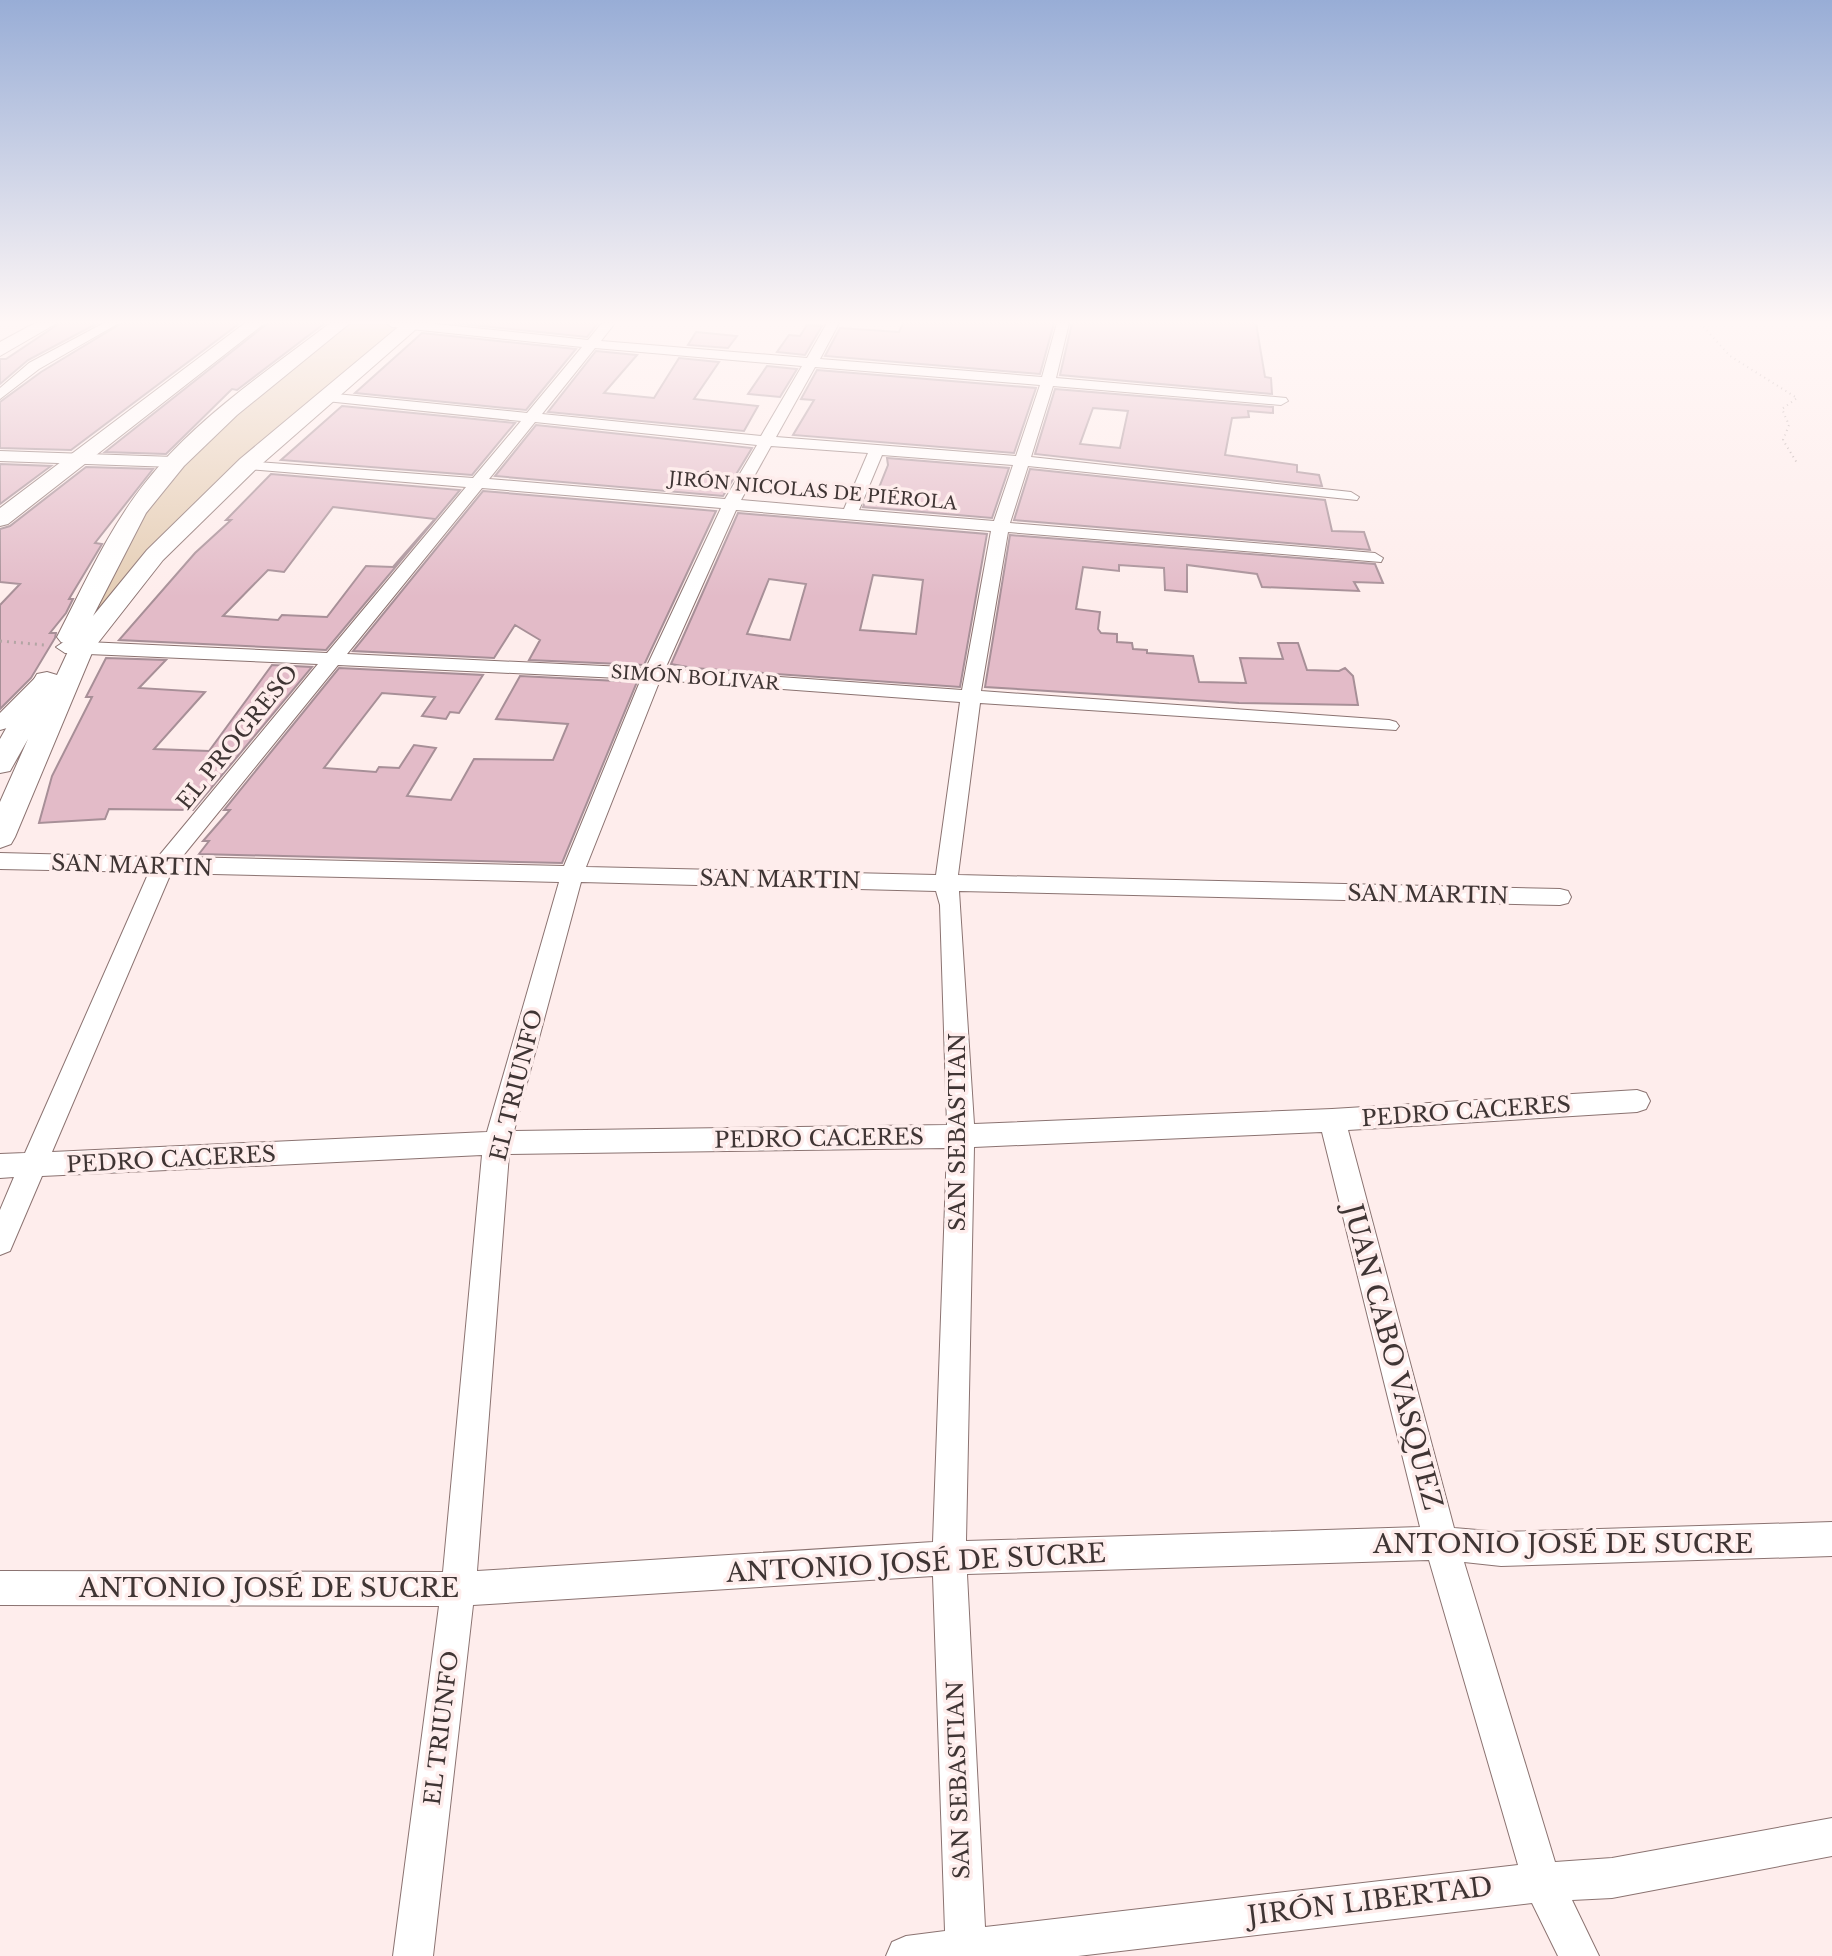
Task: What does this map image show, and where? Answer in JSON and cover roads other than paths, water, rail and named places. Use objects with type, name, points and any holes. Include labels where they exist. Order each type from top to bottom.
[{"type":"main road","points":[[0,519],[135,414]]},
{"type":"main road","points":[[0,837],[73,647],[136,511],[174,462],[228,414]]},
{"type":"main road","points":[[0,764],[50,673],[155,555],[248,464],[306,414]]},
{"type":"street","points":[[493,414],[766,441],[1022,461],[1351,497]]},
{"type":"street","name":"EL PROGRESO","points":[[0,1242],[162,867],[332,658],[480,484],[532,414]]},
{"type":"street","name":"EL TRIUNFO","points":[[413,1956],[458,1589],[497,1143],[572,874],[653,674],[731,503],[781,414]]},
{"type":"street","name":"SAN SEBASTIAN","points":[[966,1952],[949,1558],[961,1136],[951,905],[946,883],[971,695],[1000,528],[1037,414]]},
{"type":"street","points":[[849,515],[877,449]]},
{"type":"street","points":[[0,456],[174,462]]},
{"type":"street","name":"JIRÓN NICOLAS DE PIÉROLA","points":[[248,464],[1375,558]]},
{"type":"street","name":"SIMÓN BOLIVAR","points":[[73,647],[653,674],[1389,726]]},
{"type":"street","points":[[0,724],[50,673]]},
{"type":"street","name":"SAN MARTIN","points":[[0,861],[1560,897]]},
{"type":"street","name":"PEDRO CACERES","points":[[0,1166],[497,1143],[961,1136],[1332,1120],[1637,1101]]},
{"type":"street","name":"JUAN CABO VASQUEZ","points":[[1332,1120],[1441,1543],[1542,1882],[1579,1956]]},
{"type":"street","name":"ANTONIO JOSÉ DE SUCRE","points":[[0,1588],[458,1589],[949,1558],[1441,1543],[1501,1549],[1832,1539]]},
{"type":"street","name":"JIRÓN LIBERTAD","points":[[906,1956],[966,1952],[1542,1882],[1612,1878],[1832,1837]]}]
